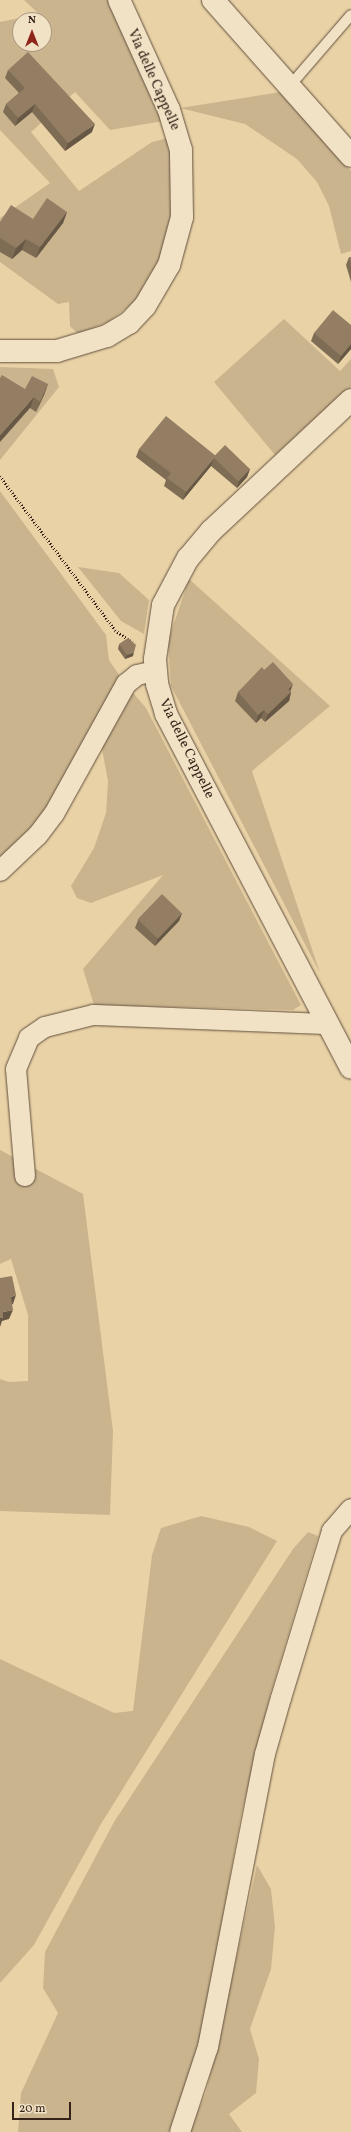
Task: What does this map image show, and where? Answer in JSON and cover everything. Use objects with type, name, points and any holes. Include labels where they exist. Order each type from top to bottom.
[{"type":"main road","name":"Via delle Cappelle","points":[[0,351],[58,352],[107,336],[128,323],[145,306],[170,265],[182,217],[181,150],[169,110],[118,0]]},
{"type":"main road","points":[[213,0],[288,88],[351,156]]},
{"type":"main road","name":"Via delle Cappelle","points":[[351,400],[211,531],[188,558],[163,605],[156,640],[156,671],[160,698],[169,719],[351,1068]]},
{"type":"street","points":[[0,871],[38,835],[58,808],[126,684],[136,675],[156,671]]},
{"type":"street","points":[[26,1176],[16,1069],[29,1038],[45,1027],[92,1015],[328,1024]]},
{"type":"street","points":[[180,2132],[208,2047],[260,1782],[279,1705],[332,1531],[351,1508]]},
{"type":"lane","points":[[288,88],[351,15]]},
{"type":"path","points":[[0,476],[115,630],[137,646]]},
{"type":"shaded area","points":[[24,0],[109,0],[163,121],[110,130],[75,92],[31,132],[79,191],[152,142],[168,138],[173,160],[173,211],[168,241],[149,285],[131,305],[108,322],[78,334],[70,326],[69,302],[58,304],[0,262],[0,218],[50,183],[0,130],[0,22],[12,20],[12,52],[52,52],[52,12],[37,12]]},
{"type":"shaded area","points":[[281,92],[351,171],[351,251],[341,254],[329,206],[317,182],[297,159],[245,124],[180,108]]},
{"type":"shaded area","points":[[284,319],[340,371],[351,359],[351,387],[275,455],[214,382]]},
{"type":"shaded area","points":[[0,367],[53,369],[59,387],[0,460]]},
{"type":"shaded area","points":[[0,491],[106,635],[109,660],[123,681],[32,834],[0,863]]},
{"type":"shaded area","points":[[78,567],[119,573],[149,600],[144,634],[121,621]]},
{"type":"shaded area","points":[[189,579],[330,706],[252,771],[320,973],[171,686],[168,641]]},
{"type":"shaded area","points":[[129,688],[146,708],[301,1005],[293,1010],[94,1005],[83,969],[163,875],[91,903],[77,898],[71,886],[94,848],[106,813],[108,781],[101,744]]},
{"type":"shaded area","points":[[0,1150],[83,1194],[113,1431],[110,1515],[0,1511],[0,1379],[9,1382],[28,1381],[28,1315],[11,1259],[0,1264]]},
{"type":"shaded area","points":[[201,1516],[249,1527],[277,1541],[101,1824],[34,1945],[0,1983],[0,1659],[114,1713],[133,1711],[152,1555],[161,1528]]},
{"type":"shaded area","points":[[308,1532],[318,1536],[271,1692],[241,1815],[199,2050],[186,2096],[169,2132],[18,2132],[21,2093],[58,2013],[43,1988],[45,1952],[114,1822],[293,1549]]},
{"type":"shaded area","points":[[257,1865],[271,1889],[275,1927],[271,1969],[250,2029],[259,2059],[256,2093],[229,2114],[242,2132],[189,2132],[206,2093]]},
{"type":"building","points":[[28,52],[95,124],[68,143],[35,104],[18,118],[6,104],[25,88],[8,70]]},
{"type":"building","points":[[47,198],[67,212],[40,247],[26,239],[16,248],[0,238],[0,222],[11,205],[33,219]]},
{"type":"building","points":[[333,310],[351,325],[351,344],[341,356],[314,333]]},
{"type":"building","points":[[2,375],[25,389],[32,376],[48,384],[40,402],[34,397],[0,435],[0,378]]},
{"type":"building","points":[[166,416],[216,456],[186,492],[167,478],[171,473],[139,449]]},
{"type":"building","points":[[225,445],[250,469],[238,482],[213,457]]},
{"type":"building","points":[[128,638],[136,645],[134,652],[127,655],[119,644]]},
{"type":"building","points":[[273,662],[293,684],[288,689],[291,692],[268,714],[264,710],[258,715],[238,692],[262,667],[264,670]]},
{"type":"building","points":[[162,894],[182,913],[158,939],[138,919]]},
{"type":"building","points":[[12,1276],[16,1295],[11,1297],[13,1310],[3,1312],[3,1318],[0,1318],[0,1278]]}]
